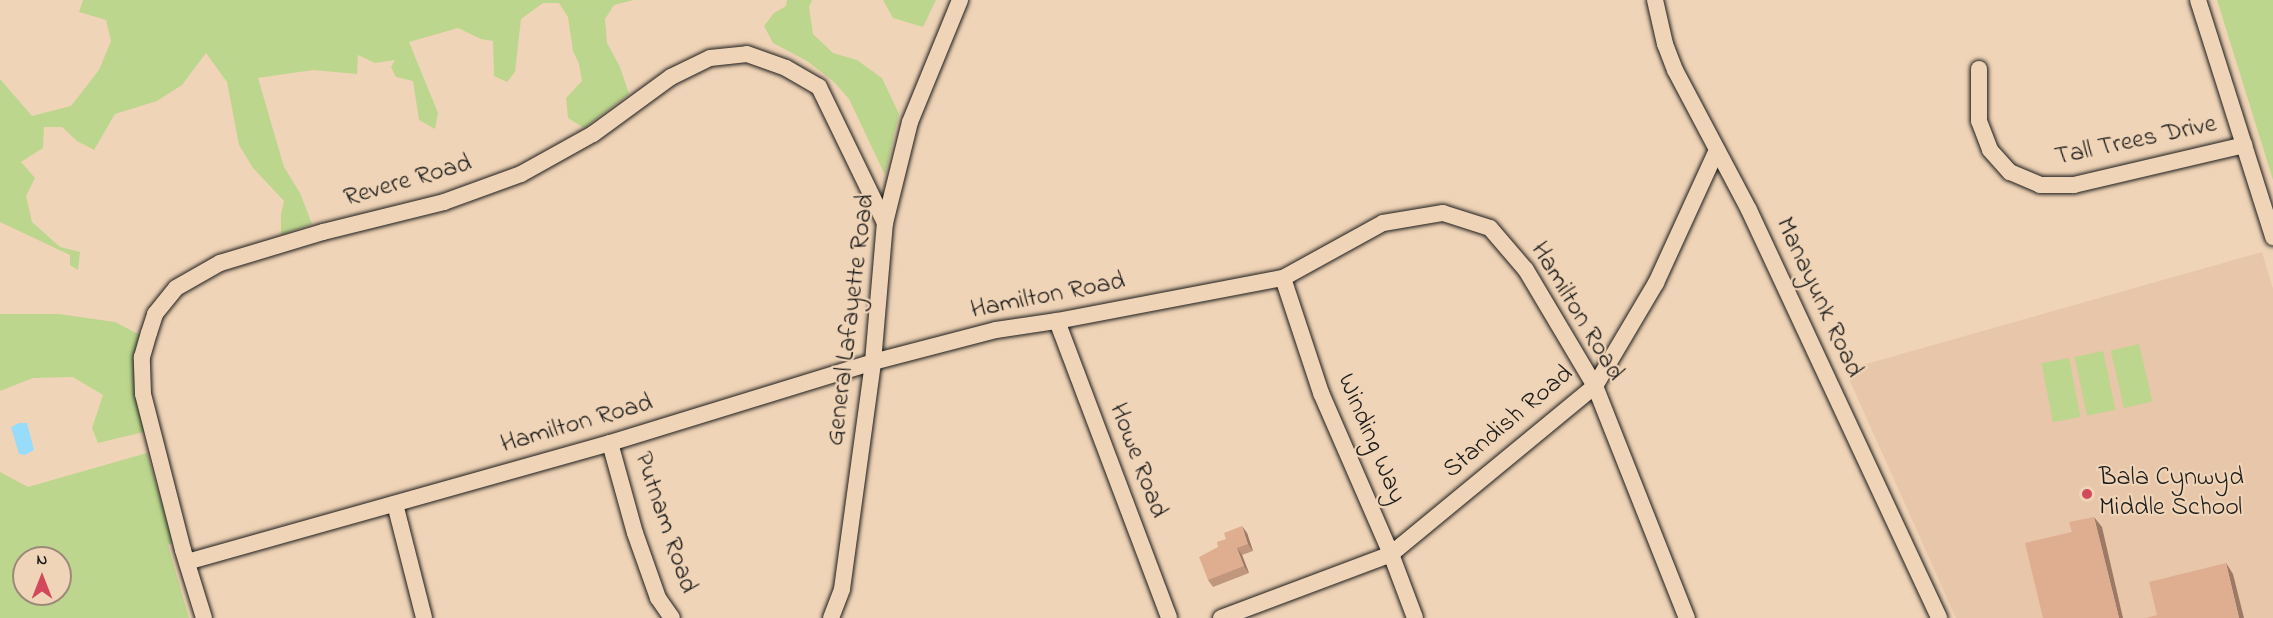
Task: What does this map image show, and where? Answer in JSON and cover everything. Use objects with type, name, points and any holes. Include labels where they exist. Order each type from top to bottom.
[{"type":"street","name":"General Lafayette Road","points":[[831,618],[842,589],[873,362],[885,223],[910,122],[960,0]]},
{"type":"street","name":"Manayunk Road","points":[[1655,0],[1665,44],[1675,70],[1749,210],[1939,618]]},
{"type":"street","points":[[2198,0],[2273,237]]},
{"type":"street","name":"Revere Road","points":[[204,618],[143,394],[142,357],[156,314],[176,288],[220,263],[323,232],[444,202],[521,174],[593,134],[671,77],[710,58],[747,54],[786,68],[819,87],[885,223]]},
{"type":"street","name":"Tall Trees Drive","points":[[1979,69],[1977,106],[1983,135],[1999,161],[2024,180],[2056,186],[2074,184],[2244,145]]},
{"type":"street","name":"Standish Road","points":[[1221,618],[1391,554],[1595,386],[1656,283],[1717,150]]},
{"type":"street","name":"Hamilton Road","points":[[187,562],[610,443],[873,362],[996,330],[1057,321],[1283,278],[1383,223],[1443,213],[1490,228],[1526,270],[1595,386],[1687,618]]},
{"type":"street","name":"Winding Way","points":[[1283,278],[1321,393],[1391,554],[1415,618]]},
{"type":"street","name":"Howe Road","points":[[1057,321],[1169,618]]},
{"type":"street","name":"Putnam Road","points":[[610,443],[639,544],[658,598],[672,618]]},
{"type":"street","points":[[395,504],[424,618]]},
{"type":"shaded area","name":"Bala Cynwyd Middle School","points":[[2262,252],[2273,289],[2273,618],[1956,618],[1845,370]]},
{"type":"green space","points":[[83,0],[634,0],[614,5],[605,19],[607,43],[620,67],[629,94],[584,128],[568,118],[566,98],[582,81],[579,64],[573,51],[568,17],[559,3],[543,3],[521,19],[515,72],[507,82],[494,76],[493,41],[481,39],[458,28],[409,42],[438,113],[435,129],[419,120],[413,81],[396,77],[391,67],[395,60],[375,63],[358,55],[357,74],[313,70],[258,78],[284,167],[300,193],[312,224],[281,235],[281,214],[284,201],[253,168],[239,145],[227,82],[206,53],[182,85],[157,101],[115,114],[94,150],[77,141],[62,127],[44,127],[43,148],[21,162],[35,178],[26,196],[32,222],[60,247],[80,252],[78,270],[70,265],[70,255],[0,222],[0,79],[32,116],[71,106],[99,70],[111,41],[106,20],[79,12]]},
{"type":"green space","points":[[787,0],[812,0],[809,7],[813,34],[833,53],[857,60],[882,78],[899,114],[885,175],[849,99],[833,81],[807,61],[773,43],[764,26],[774,13],[786,6]]},
{"type":"green space","points":[[883,0],[936,0],[923,27],[893,18]]},
{"type":"green space","points":[[2217,0],[2273,0],[2273,180]]},
{"type":"green space","points":[[0,314],[59,314],[115,322],[142,336],[148,431],[98,443],[92,428],[103,395],[73,377],[33,378],[0,391]]},
{"type":"green space","points":[[2139,344],[2152,401],[2124,408],[2111,351]]},
{"type":"green space","points":[[2103,351],[2115,410],[2087,416],[2075,357]]},
{"type":"green space","points":[[2069,358],[2080,417],[2053,422],[2042,363]]},
{"type":"green space","points":[[147,453],[173,543],[168,545],[189,618],[0,618],[0,472],[28,487]]},
{"type":"water","points":[[19,423],[27,423],[34,450],[25,455],[19,454],[11,427]]},
{"type":"building","name":"Bala Cynwyd Middle School","points":[[2094,517],[2119,618],[2043,618],[2025,543],[2072,532],[2069,522]]},
{"type":"building","points":[[1242,526],[1248,544],[1237,548],[1244,566],[1208,580],[1199,557],[1218,547],[1217,542],[1226,539],[1224,533]]},
{"type":"building","name":"Bala Cynwyd Middle School","points":[[2226,563],[2239,618],[2146,618],[2157,615],[2149,582]]},
{"type":"place","name":"Bala Cynwyd Middle School","points":[[2087,494]]}]
